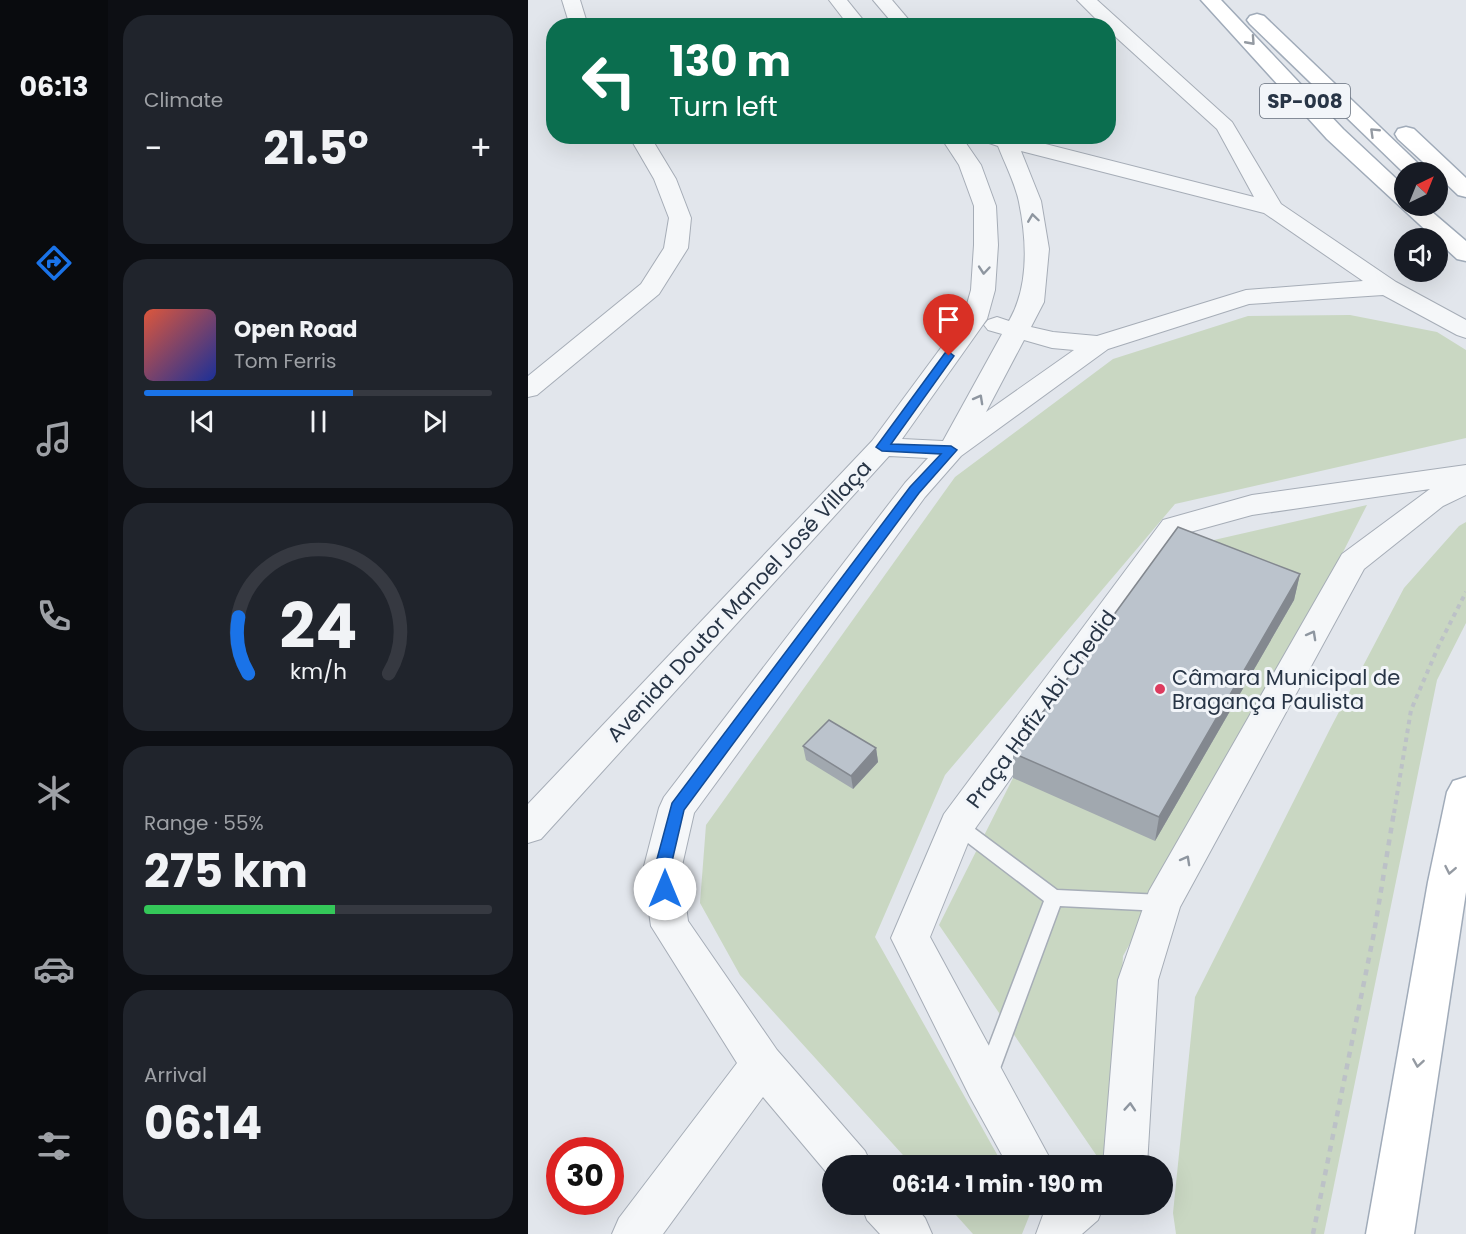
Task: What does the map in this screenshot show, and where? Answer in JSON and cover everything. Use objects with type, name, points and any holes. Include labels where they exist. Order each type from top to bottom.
[{"type":"main road","name":"SP-008","points":[[1210,0],[1236,25],[1335,134],[1394,190]]},
{"type":"main road","name":"SP-008","points":[[1238,0],[1406,162]]},
{"type":"main road","points":[[1292,52],[1374,105],[1466,190]]},
{"type":"main road","points":[[1448,196],[1466,209]]},
{"type":"main road","points":[[1423,216],[1466,254]]},
{"type":"main road","points":[[1390,1234],[1448,882],[1466,792]]},
{"type":"street","points":[[571,0],[577,18]]},
{"type":"street","points":[[838,0],[853,18]]},
{"type":"street","points":[[882,0],[899,18]]},
{"type":"street","points":[[1086,0],[1106,18]]},
{"type":"street","points":[[1116,27],[1225,126],[1272,208]]},
{"type":"street","points":[[528,389],[650,290],[676,248],[680,218],[665,179],[644,144]]},
{"type":"street","name":"Avenida Doutor Manoel José Villaça","points":[[530,820],[882,447],[975,319],[983,290],[986,244],[985,206],[970,165],[956,144]]},
{"type":"street","points":[[951,450],[1032,302],[1037,249],[1030,201],[1002,144]]},
{"type":"street","points":[[1022,144],[1272,208],[1387,287],[1466,330]]},
{"type":"street","points":[[841,1155],[762,1064],[670,926],[662,870],[677,808],[915,490],[951,450],[1099,344],[1246,297],[1387,287]]},
{"type":"street","points":[[975,319],[1052,340],[1099,344]]},
{"type":"street","points":[[882,447],[951,450]]},
{"type":"street","name":"Praça Hafiz Abi Chedid","points":[[1026,1155],[910,938],[957,825],[1173,527],[1252,505],[1466,474]]},
{"type":"street","points":[[1126,1155],[1138,980],[1162,903],[1353,562],[1433,499],[1466,484]]},
{"type":"street","points":[[635,1234],[762,1064]]},
{"type":"street","points":[[893,1215],[909,1234]]},
{"type":"lane","points":[[957,825],[1054,898],[1162,903]]},
{"type":"lane","points":[[985,1082],[1054,898]]},
{"type":"path","points":[[1313,1234],[1374,933],[1411,710],[1439,645],[1466,592]]},
{"type":"green space","points":[[1350,315],[1437,332],[1466,350],[1466,438],[1175,504],[945,775],[875,937],[997,1155],[903,1155],[740,975],[700,903],[706,825],[955,477],[1113,359],[1248,316]]},
{"type":"green space","points":[[1367,505],[1314,609],[1123,956],[1113,1155],[1096,1155],[939,925],[1013,778],[1192,545]]},
{"type":"green space","points":[[1466,522],[1466,623],[1437,680],[1324,1234],[1176,1234],[1173,1213],[1195,997],[1404,588],[1459,526]]},
{"type":"green space","points":[[956,1215],[1030,1215],[1022,1234],[973,1234]]},
{"type":"building","name":"Câmara Municipal de Bragança Paulista","points":[[1178,527],[1300,574],[1159,817],[1013,753]]},
{"type":"building","points":[[829,720],[876,748],[851,776],[803,746]]},
{"type":"place","name":"Câmara Municipal de Bragança Paulista","points":[[1160,689]]},
{"type":"route","points":[[665,889],[662,870],[677,808],[915,490],[951,450],[882,447],[949,356]]}]
